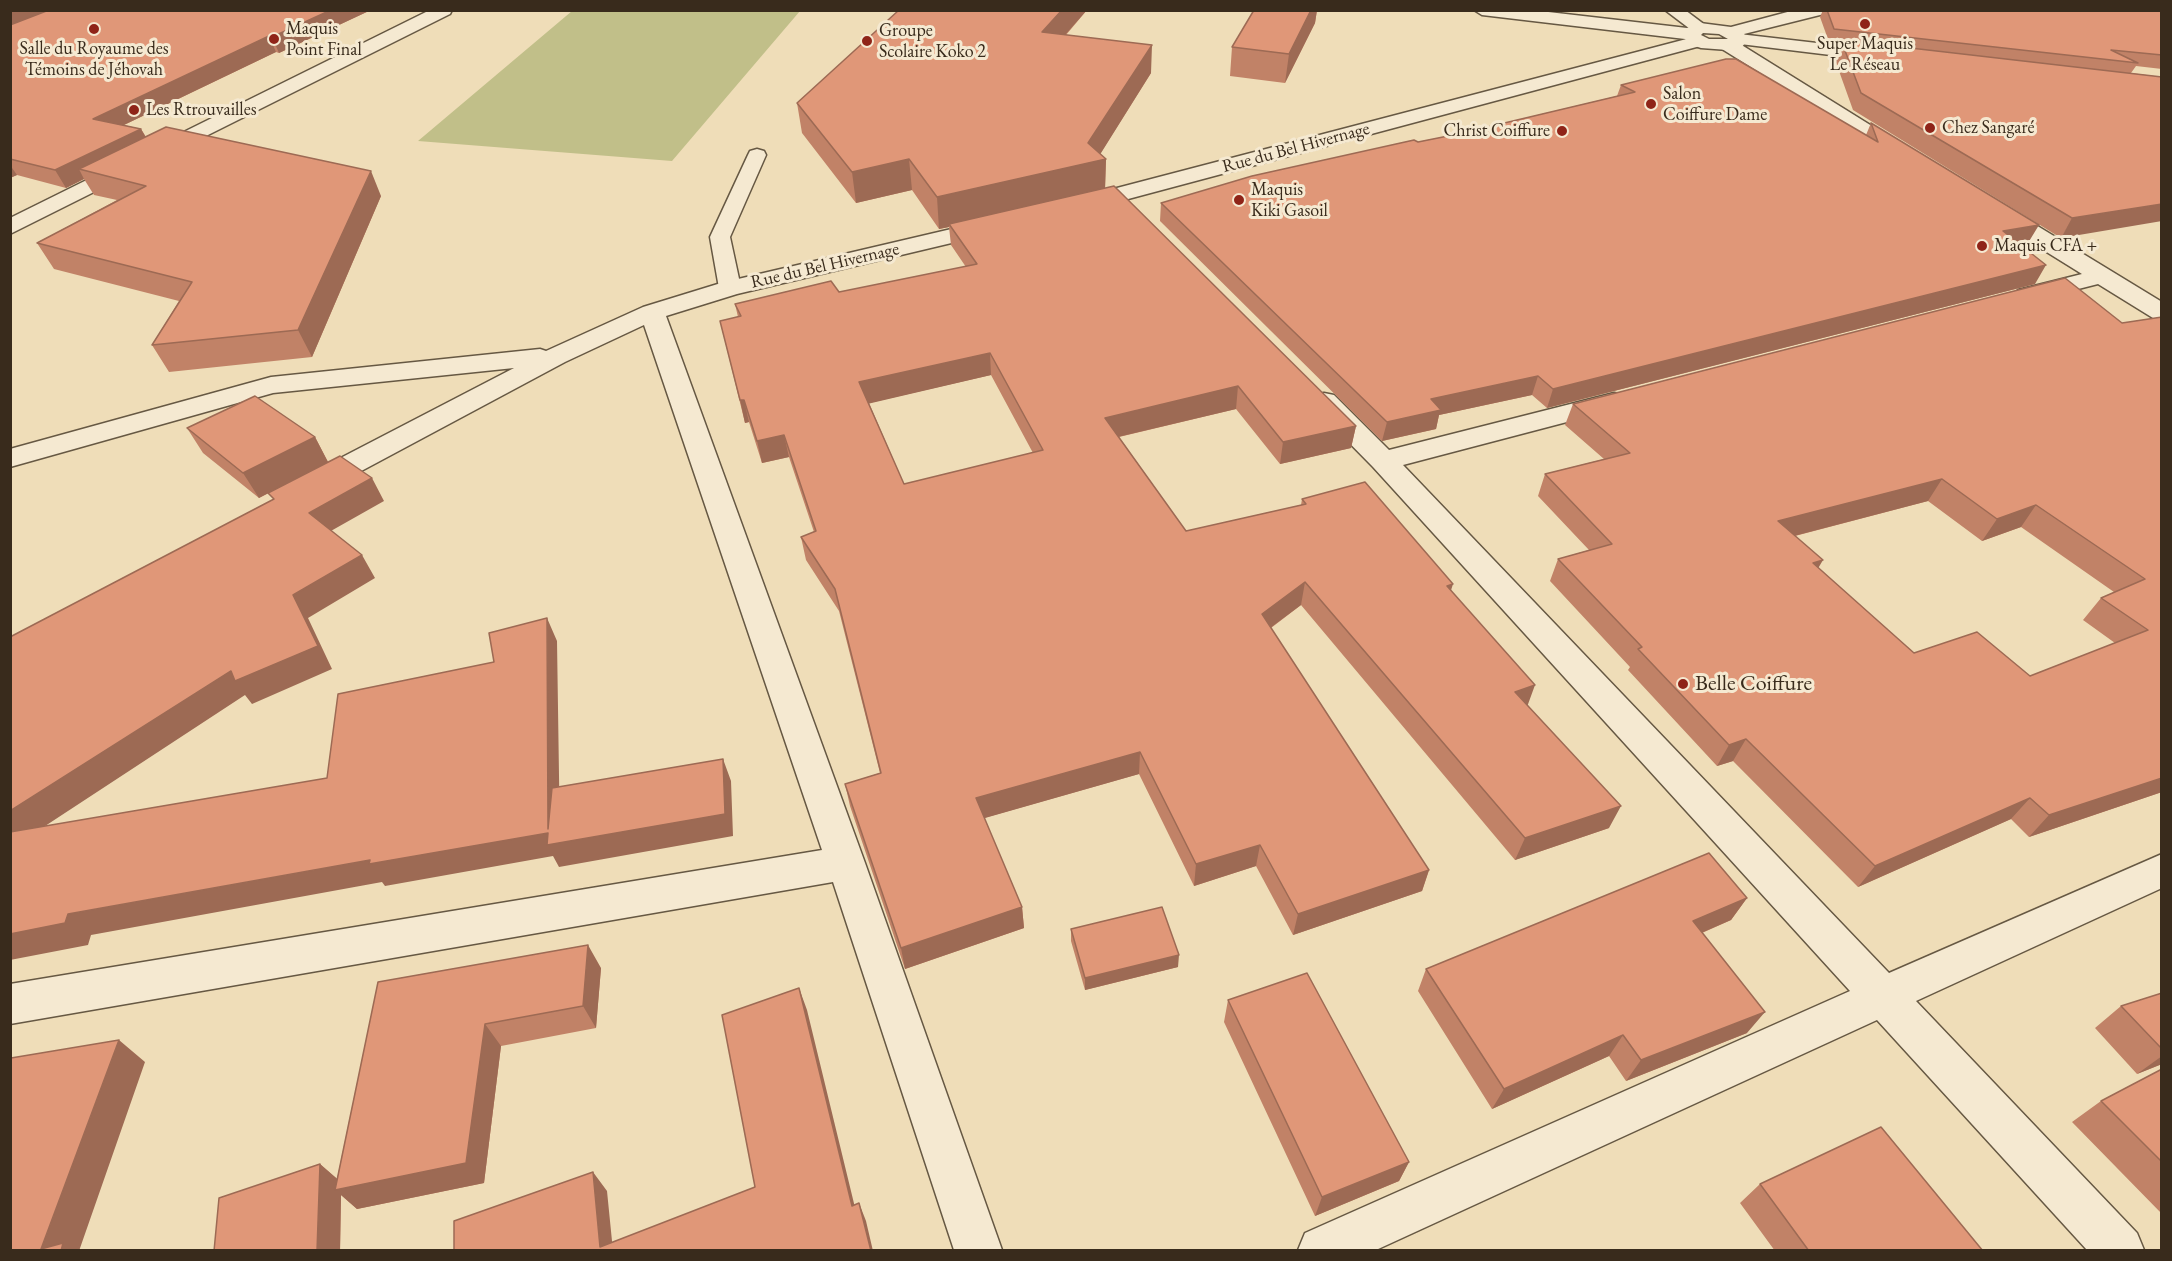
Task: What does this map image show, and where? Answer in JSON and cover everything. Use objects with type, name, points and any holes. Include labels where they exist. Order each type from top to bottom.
[{"type":"street","points":[[10,227],[444,10]]},
{"type":"street","points":[[1482,10],[1903,58]]},
{"type":"street","points":[[1673,10],[1696,34]]},
{"type":"street","points":[[1732,39],[1818,10]]},
{"type":"street","name":"Rue du Bel Hivernage","points":[[1051,212],[1119,196],[1696,34]]},
{"type":"street","points":[[1732,39],[1920,164]]},
{"type":"street","points":[[1119,196],[1144,221]]},
{"type":"street","points":[[1980,201],[2162,313]]},
{"type":"street","name":"Rue du Bel Hivernage","points":[[294,494],[556,356],[652,312],[730,288],[1016,220]]},
{"type":"street","points":[[2008,299],[2101,276]]},
{"type":"street","points":[[652,312],[846,862],[978,1251]]},
{"type":"street","points":[[10,458],[271,385],[556,356]]},
{"type":"street","points":[[1300,378],[1383,461],[2120,1251]]},
{"type":"street","points":[[1383,461],[1638,395]]},
{"type":"street","points":[[10,1004],[846,862]]},
{"type":"street","points":[[1322,1251],[2162,870]]},
{"type":"lane","points":[[730,288],[720,237],[757,155]]},
{"type":"shaded area","points":[[572,11],[800,11],[672,161],[418,141]]},
{"type":"building","points":[[49,10],[331,10],[272,37],[269,36],[93,119],[141,129],[55,170],[10,159],[10,25]]},
{"type":"building","points":[[899,10],[1062,10],[1042,32],[1152,45],[1088,143],[1106,159],[937,197],[909,159],[852,172],[797,103]]},
{"type":"building","points":[[1254,10],[1311,10],[1289,54],[1232,47]]},
{"type":"building","points":[[1827,10],[2162,10],[2162,55],[2111,50],[2138,63],[1834,29]]},
{"type":"building","points":[[1841,40],[2162,77],[2162,204],[2072,218],[1861,93]]},
{"type":"building","points":[[1726,59],[1736,59],[1878,142],[1871,123],[2039,225],[2003,231],[2046,265],[1553,389],[1538,376],[1431,399],[1441,410],[1387,422],[1161,203],[1252,176],[1414,140],[1418,142],[1458,134],[1635,92],[1621,85]]},
{"type":"building","points":[[166,127],[371,171],[298,330],[152,345],[192,282],[37,243],[146,186],[79,169]]},
{"type":"building","points":[[1114,186],[1356,426],[1283,442],[1238,386],[1105,418],[1186,531],[1306,504],[1302,499],[1365,482],[1453,584],[1447,586],[1535,685],[1515,692],[1621,806],[1525,838],[1305,582],[1262,614],[1429,870],[1298,914],[1260,845],[1196,864],[1140,752],[976,798],[1022,907],[901,948],[845,784],[881,773],[835,589],[801,537],[816,531],[784,435],[757,441],[744,400],[740,400],[720,321],[741,316],[735,304],[831,281],[839,292],[977,264],[949,224]],"holes":[[[990,353],[1043,450],[904,484],[859,382]]]},
{"type":"building","points":[[2065,278],[2122,323],[2162,317],[2162,778],[2049,815],[2030,798],[1875,866],[1746,739],[1729,745],[1638,649],[1642,647],[1558,559],[1612,544],[1545,474],[1630,453],[1573,404]],"holes":[[[1942,479],[1997,519],[2036,505],[2145,579],[2101,598],[2148,630],[2030,676],[1977,632],[1914,653],[1813,563],[1823,560],[1778,521]]]},
{"type":"building","points":[[255,396],[315,437],[243,473],[187,428]]},
{"type":"building","points":[[340,456],[372,478],[309,513],[362,555],[293,595],[318,646],[235,681],[231,671],[10,811],[10,637],[274,499],[268,493]]},
{"type":"building","points":[[547,618],[548,829],[552,788],[723,759],[725,814],[547,845],[548,833],[369,864],[370,860],[68,914],[65,923],[10,934],[10,832],[327,778],[338,694],[494,662],[489,633]]},
{"type":"building","points":[[1709,853],[1747,898],[1693,921],[1765,1012],[1641,1060],[1623,1035],[1504,1089],[1426,969]]},
{"type":"building","points":[[1162,907],[1179,955],[1085,978],[1071,929]]},
{"type":"building","points":[[588,945],[583,1006],[485,1024],[466,1163],[335,1190],[378,982]]},
{"type":"building","points":[[1307,973],[1409,1162],[1322,1197],[1228,1000]]},
{"type":"building","points":[[799,988],[852,1206],[859,1203],[871,1251],[454,1251],[454,1221],[593,1172],[600,1247],[755,1187],[722,1015]]},
{"type":"building","points":[[2162,993],[2162,1049],[2121,1006]]},
{"type":"building","points":[[119,1040],[41,1249],[63,1243],[61,1251],[10,1251],[11,1058]]},
{"type":"building","points":[[2162,1069],[2162,1162],[2101,1101]]},
{"type":"building","points":[[1881,1127],[1983,1251],[1809,1251],[1760,1184]]},
{"type":"building","points":[[320,1164],[317,1251],[214,1251],[219,1198]]},
{"type":"place","name":"Super Maquis Le Réseau","points":[[1865,24]]},
{"type":"place","name":"Salle du Royaume des Témoins de Jéhovah","points":[[94,29]]},
{"type":"place","name":"Maquis Point Final","points":[[274,39]]},
{"type":"place","name":"Groupe Scolaire Koko 2","points":[[867,41]]},
{"type":"place","name":"Salon Coiffure Dame","points":[[1651,104]]},
{"type":"place","name":"Les Rtrouvailles","points":[[134,110]]},
{"type":"place","name":"Chez Sangaré","points":[[1930,128]]},
{"type":"place","name":"Christ Coiffure","points":[[1562,131]]},
{"type":"place","name":"Maquis Kiki Gasoil","points":[[1239,200]]},
{"type":"place","name":"Maquis CFA +","points":[[1982,246]]},
{"type":"place","name":"Belle Coiffure","points":[[1683,684]]}]
